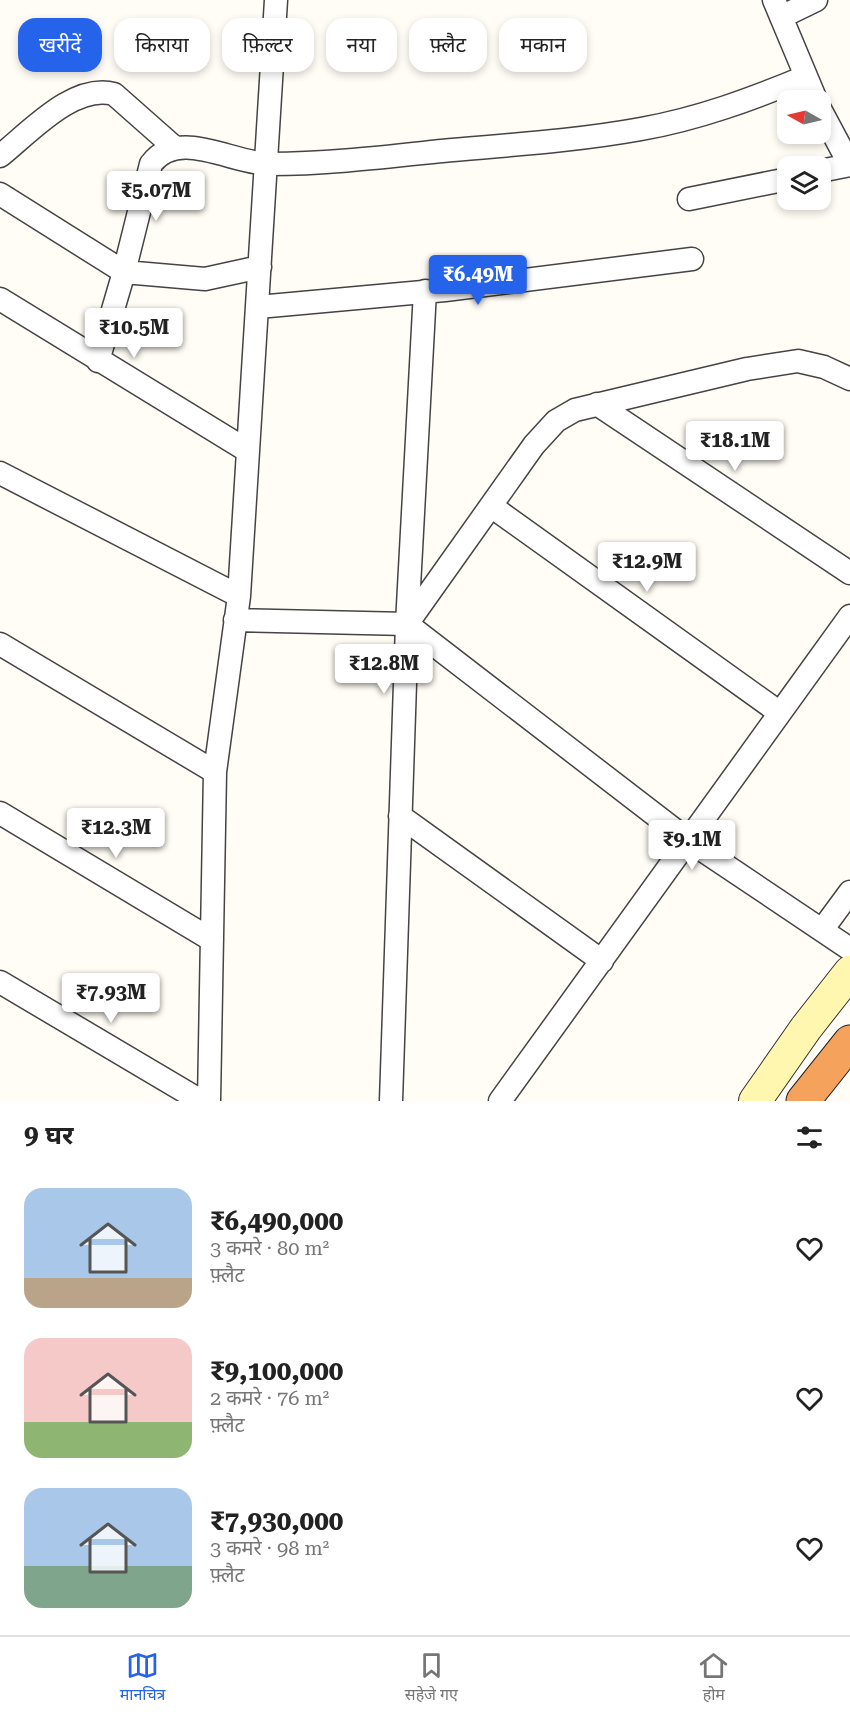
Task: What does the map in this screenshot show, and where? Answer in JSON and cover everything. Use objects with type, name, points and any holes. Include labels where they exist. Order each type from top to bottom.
[{"type":"highway","points":[[803,1101],[850,1042]]},
{"type":"street","points":[[209,1101],[215,772],[239,596],[268,164],[276,0]]},
{"type":"street","points":[[811,90],[778,8],[816,0]]},
{"type":"street","points":[[0,156],[73,98],[89,92],[103,91],[114,94],[174,147],[268,164],[487,147],[642,129],[721,109],[805,77]]},
{"type":"street","points":[[831,130],[850,165],[831,169]]},
{"type":"street","points":[[98,361],[124,272],[151,164],[159,153],[174,147]]},
{"type":"street","points":[[689,199],[777,181]]},
{"type":"street","points":[[0,194],[124,272],[205,279],[260,267]]},
{"type":"street","points":[[258,307],[425,291],[692,260]]},
{"type":"street","points":[[391,1101],[407,624],[425,291]]},
{"type":"street","points":[[0,299],[248,451]]},
{"type":"street","points":[[407,624],[534,445],[556,421],[575,410],[747,369],[798,361],[824,367],[850,379]]},
{"type":"street","points":[[597,404],[850,573]]},
{"type":"street","points":[[0,473],[239,596]]},
{"type":"street","points":[[491,506],[780,713]]},
{"type":"street","points":[[500,1101],[850,616]]},
{"type":"street","points":[[235,620],[407,624],[688,841],[850,949]]},
{"type":"street","points":[[0,644],[215,772]]},
{"type":"street","points":[[0,813],[212,940]]},
{"type":"street","points":[[400,816],[603,961]]},
{"type":"street","points":[[822,930],[850,892]]},
{"type":"street","points":[[755,1101],[806,1028],[850,972]]},
{"type":"street","points":[[0,982],[201,1101]]}]
